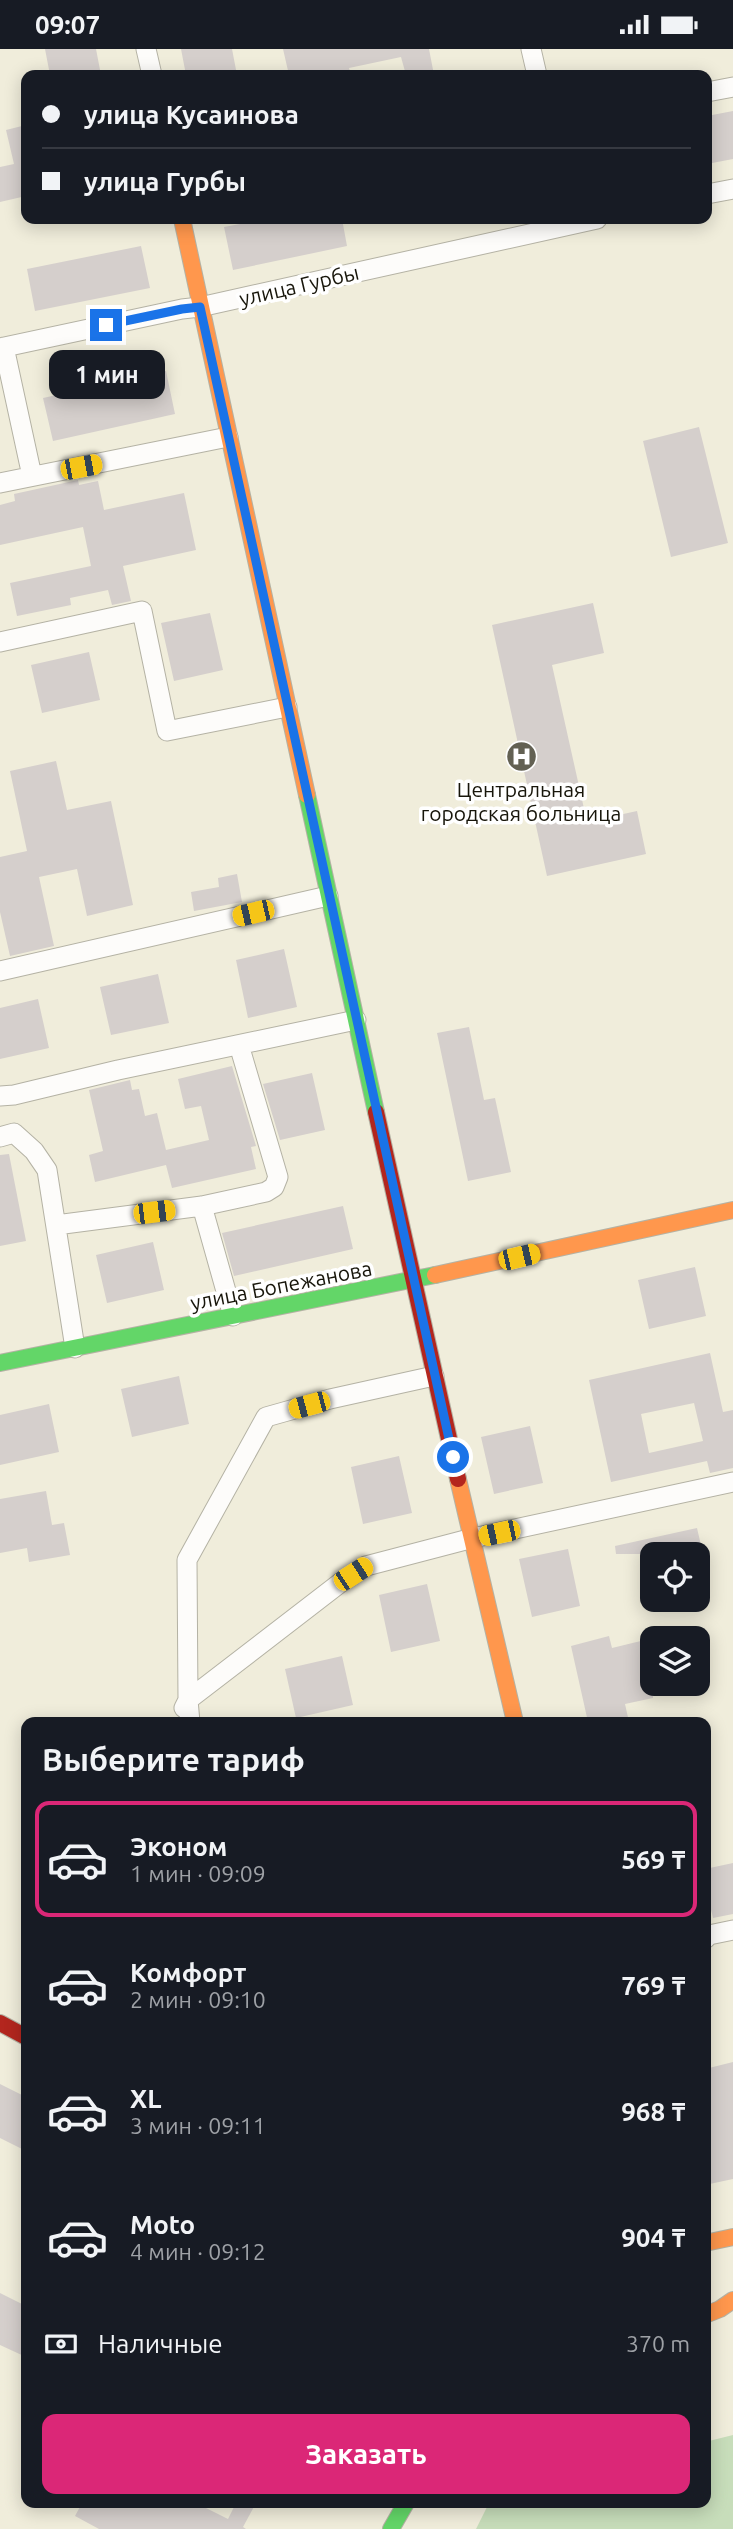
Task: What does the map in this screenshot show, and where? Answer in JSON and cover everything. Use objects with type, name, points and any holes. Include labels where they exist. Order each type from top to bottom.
[{"type":"street","points":[[146,49],[151,70]]},
{"type":"street","points":[[531,49],[536,70]]},
{"type":"street","points":[[712,91],[733,87]]},
{"type":"street","points":[[712,193],[733,188]]},
{"type":"street","points":[[182,224],[412,1280],[514,1717]]},
{"type":"street","name":"улица Гурбы","points":[[2,348],[574,224]]},
{"type":"street","points":[[2,348],[32,477]]},
{"type":"street","points":[[0,483],[228,437]]},
{"type":"street","points":[[0,642],[142,611],[167,731],[287,707]]},
{"type":"street","points":[[0,971],[328,896]]},
{"type":"street","points":[[0,1096],[356,1020]]},
{"type":"street","points":[[56,1225],[202,1206],[267,1192],[274,1187],[278,1177],[239,1045]]},
{"type":"street","points":[[0,1137],[14,1133],[34,1151],[47,1170],[75,1348]]},
{"type":"street","points":[[202,1206],[233,1316]]},
{"type":"street","name":"улица Бопежанова","points":[[0,1363],[412,1280],[733,1210]]},
{"type":"street","points":[[190,1717],[187,1560],[267,1417],[330,1399],[434,1376]]},
{"type":"street","points":[[180,1717],[188,1700],[366,1566],[473,1538],[733,1482]]},
{"type":"street","points":[[711,1935],[733,1930]]},
{"type":"street","points":[[0,2023],[21,2034]]},
{"type":"street","points":[[711,2241],[733,2237]]},
{"type":"street","points":[[711,2312],[733,2300]]},
{"type":"street","points":[[391,2529],[403,2508]]},
{"type":"green space","points":[[733,2435],[733,2529],[476,2529],[486,2508],[711,2508],[711,2440]]},
{"type":"building","points":[[45,49],[96,49],[100,70],[49,70]]},
{"type":"building","points":[[181,49],[232,49],[236,70],[185,70]]},
{"type":"building","points":[[283,49],[429,49],[433,70],[405,70],[401,57],[350,70],[288,70]]},
{"type":"building","points":[[733,111],[733,159],[712,163],[712,115]]},
{"type":"building","points":[[21,126],[21,197],[0,202],[0,167],[14,164],[6,130]]},
{"type":"building","points":[[240,224],[343,224],[347,246],[233,270],[224,227]]},
{"type":"building","points":[[141,246],[150,288],[35,311],[27,269]]},
{"type":"building","points":[[166,371],[175,414],[53,441],[43,398]]},
{"type":"building","points":[[699,427],[728,543],[671,557],[643,441]]},
{"type":"building","points":[[78,480],[79,485],[98,481],[104,510],[184,493],[196,550],[123,566],[131,601],[112,605],[108,590],[70,598],[71,605],[17,616],[10,583],[91,566],[83,527],[0,545],[0,505],[15,501],[14,494]]},
{"type":"building","points":[[593,603],[604,653],[552,665],[587,822],[637,811],[646,854],[547,876],[492,625]]},
{"type":"building","points":[[210,613],[223,670],[174,681],[161,623]]},
{"type":"building","points":[[89,652],[100,700],[42,713],[31,665]]},
{"type":"building","points":[[56,761],[67,810],[111,801],[133,905],[87,916],[77,869],[39,877],[54,946],[10,956],[0,912],[0,857],[27,851],[10,771]]},
{"type":"building","points":[[237,874],[242,902],[194,911],[191,892],[219,887],[218,878]]},
{"type":"building","points":[[284,949],[297,1007],[248,1018],[236,960]]},
{"type":"building","points":[[158,974],[169,1023],[111,1035],[100,987]]},
{"type":"building","points":[[38,999],[49,1048],[0,1059],[0,1008]]},
{"type":"building","points":[[469,1027],[484,1100],[495,1098],[511,1172],[468,1181],[437,1033]]},
{"type":"building","points":[[232,1066],[256,1146],[251,1147],[256,1169],[172,1188],[166,1165],[95,1182],[89,1155],[103,1151],[89,1090],[130,1080],[132,1090],[139,1089],[145,1116],[157,1113],[166,1150],[209,1140],[201,1106],[185,1109],[178,1079]]},
{"type":"building","points":[[312,1073],[325,1130],[280,1140],[263,1084]]},
{"type":"building","points":[[9,1154],[26,1241],[0,1246],[0,1155]]},
{"type":"building","points":[[343,1206],[353,1249],[234,1276],[222,1233]]},
{"type":"building","points":[[153,1242],[164,1290],[107,1303],[96,1255]]},
{"type":"building","points":[[695,1267],[706,1316],[649,1329],[638,1280]]},
{"type":"building","points":[[710,1353],[723,1412],[733,1410],[733,1468],[710,1473],[707,1461],[611,1482],[589,1380]],"holes":[[[694,1403],[703,1441],[649,1453],[641,1414]]]},
{"type":"building","points":[[179,1376],[189,1424],[132,1437],[121,1389]]},
{"type":"building","points":[[49,1404],[59,1452],[0,1465],[0,1415]]},
{"type":"building","points":[[530,1426],[543,1483],[494,1494],[481,1437]]},
{"type":"building","points":[[399,1456],[412,1513],[363,1524],[351,1467]]},
{"type":"building","points":[[46,1491],[52,1525],[64,1523],[70,1555],[29,1562],[27,1548],[0,1553],[0,1499]]},
{"type":"building","points":[[697,1528],[700,1542],[640,1542],[640,1554],[616,1554],[615,1546]]},
{"type":"building","points":[[568,1549],[580,1606],[532,1617],[519,1559]]},
{"type":"building","points":[[427,1584],[440,1641],[391,1652],[379,1595]]},
{"type":"building","points":[[609,1636],[612,1648],[640,1641],[640,1696],[653,1698],[625,1704],[628,1717],[587,1717],[571,1646]]},
{"type":"building","points":[[342,1656],[353,1705],[296,1717],[285,1669]]},
{"type":"building","points":[[733,1863],[733,1914],[713,1918],[711,1868]]},
{"type":"building","points":[[733,2062],[733,2179],[711,2184],[711,2068]]},
{"type":"building","points":[[0,2084],[21,2094],[21,2148],[0,2138]]},
{"type":"building","points":[[0,2293],[21,2304],[21,2355],[0,2345]]},
{"type":"building","points":[[79,2508],[206,2508],[228,2519],[234,2508],[253,2508],[243,2527],[246,2529],[99,2529],[75,2516]]},
{"type":"traffic: fast","points":[[307,795],[376,1112]]},
{"type":"traffic: fast","points":[[0,1363],[435,1275]]},
{"type":"traffic: fast","points":[[391,2529],[403,2508]]},
{"type":"traffic: slow","points":[[183,224],[307,795]]},
{"type":"traffic: slow","points":[[435,1275],[733,1210]]},
{"type":"traffic: slow","points":[[458,1479],[514,1717]]},
{"type":"traffic: slow","points":[[711,2242],[733,2237]]},
{"type":"traffic: slow","points":[[711,2313],[733,2300]]},
{"type":"traffic: jam","points":[[376,1112],[458,1479]]},
{"type":"traffic: jam","points":[[0,2023],[21,2034]]},
{"type":"place","name":"Центральная городская больница","points":[[521,757]]},
{"type":"route","points":[[106,325],[200,307],[453,1457]]}]
